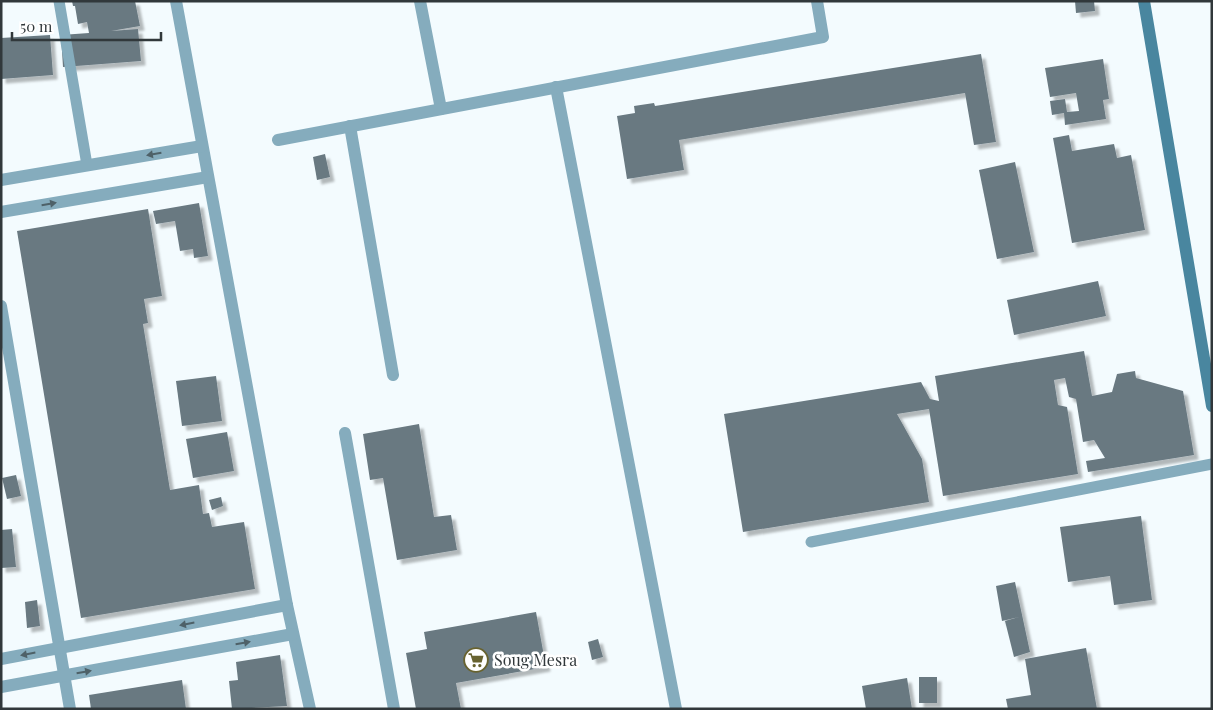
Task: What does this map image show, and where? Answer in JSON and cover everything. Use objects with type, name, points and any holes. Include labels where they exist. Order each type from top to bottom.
[{"type":"main road","points":[[1144,1],[1212,406]]},
{"type":"street","points":[[176,1],[287,605],[310,709]]},
{"type":"street","points":[[420,1],[441,109]]},
{"type":"street","points":[[278,140],[823,37],[817,1]]},
{"type":"street","points":[[556,87],[676,709]]},
{"type":"street","points":[[350,126],[393,375]]},
{"type":"street","points":[[1,180],[202,146]]},
{"type":"street","points":[[1,212],[208,177]]},
{"type":"street","points":[[1,306],[70,709]]},
{"type":"street","points":[[345,433],[394,709]]},
{"type":"street","points":[[1,659],[287,605]]},
{"type":"street","points":[[1,687],[293,634]]},
{"type":"lane","points":[[59,1],[87,165]]},
{"type":"lane","points":[[811,542],[1212,464]]},
{"type":"building","points":[[72,1],[135,1],[140,26],[111,31],[138,29],[141,61],[63,67],[61,35],[89,33],[87,22],[78,24],[75,6],[73,6]]},
{"type":"building","points":[[1075,1],[1094,1],[1095,11],[1076,13]]},
{"type":"building","points":[[50,35],[53,75],[1,79],[1,38]]},
{"type":"building","points":[[981,54],[996,142],[974,145],[965,93],[679,140],[684,170],[627,179],[617,116],[635,113],[634,106],[654,103],[655,106]]},
{"type":"building","points":[[1103,59],[1109,99],[1103,100],[1106,119],[1065,125],[1064,113],[1052,115],[1050,101],[1065,99],[1067,112],[1079,111],[1076,93],[1050,97],[1045,68]]},
{"type":"building","points":[[1069,135],[1072,151],[1114,144],[1117,158],[1131,155],[1145,230],[1072,243],[1053,138]]},
{"type":"building","points":[[325,154],[330,177],[317,180],[313,157]]},
{"type":"building","points":[[1015,162],[1034,252],[997,259],[979,170]]},
{"type":"building","points":[[199,203],[208,256],[194,258],[193,249],[180,251],[175,221],[156,224],[153,211]]},
{"type":"building","points":[[148,209],[162,296],[144,299],[148,323],[143,324],[170,490],[199,485],[203,514],[209,513],[212,527],[244,522],[255,589],[81,618],[17,231]]},
{"type":"building","points":[[1098,281],[1106,316],[1014,335],[1007,300]]},
{"type":"building","points":[[1084,351],[1092,396],[1112,392],[1117,374],[1135,371],[1136,378],[1183,391],[1194,455],[1088,472],[1086,461],[1105,458],[1094,440],[1083,442],[1076,399],[1069,397],[1065,378],[1054,380],[1058,405],[1067,407],[1078,474],[943,496],[929,409],[897,414],[922,459],[929,502],[743,532],[724,414],[921,382],[930,399],[939,401],[935,376]]},
{"type":"building","points":[[216,376],[222,421],[182,426],[176,381]]},
{"type":"building","points":[[419,424],[434,517],[451,515],[457,550],[397,560],[383,478],[370,480],[363,434]]},
{"type":"building","points":[[227,432],[234,471],[193,478],[186,439]]},
{"type":"building","points":[[16,475],[21,496],[7,499],[2,478]]},
{"type":"building","points":[[221,497],[223,506],[212,510],[209,500]]},
{"type":"building","points":[[1141,516],[1152,600],[1114,605],[1110,576],[1068,582],[1060,527]]},
{"type":"building","points":[[12,529],[16,567],[1,568],[1,530]]},
{"type":"building","points":[[1015,582],[1030,652],[1014,657],[1005,621],[1019,617],[1002,621],[996,586]]},
{"type":"building","points":[[37,600],[40,626],[27,628],[25,602]]},
{"type":"building","name":"Soug Mesra","points":[[536,612],[546,667],[456,683],[461,709],[416,709],[406,653],[427,649],[424,632]]},
{"type":"building","points":[[598,639],[603,657],[592,660],[588,642]]},
{"type":"building","points":[[1086,648],[1097,709],[1008,709],[1006,699],[1031,695],[1025,659]]},
{"type":"building","points":[[280,655],[287,706],[232,709],[229,681],[238,680],[236,662]]},
{"type":"building","points":[[919,677],[937,677],[937,703],[919,703]]},
{"type":"building","points":[[907,678],[912,709],[866,709],[862,686]]},
{"type":"building","points":[[182,680],[186,709],[91,709],[89,695]]},
{"type":"place","name":"Soug Mesra","points":[[476,660]]}]
